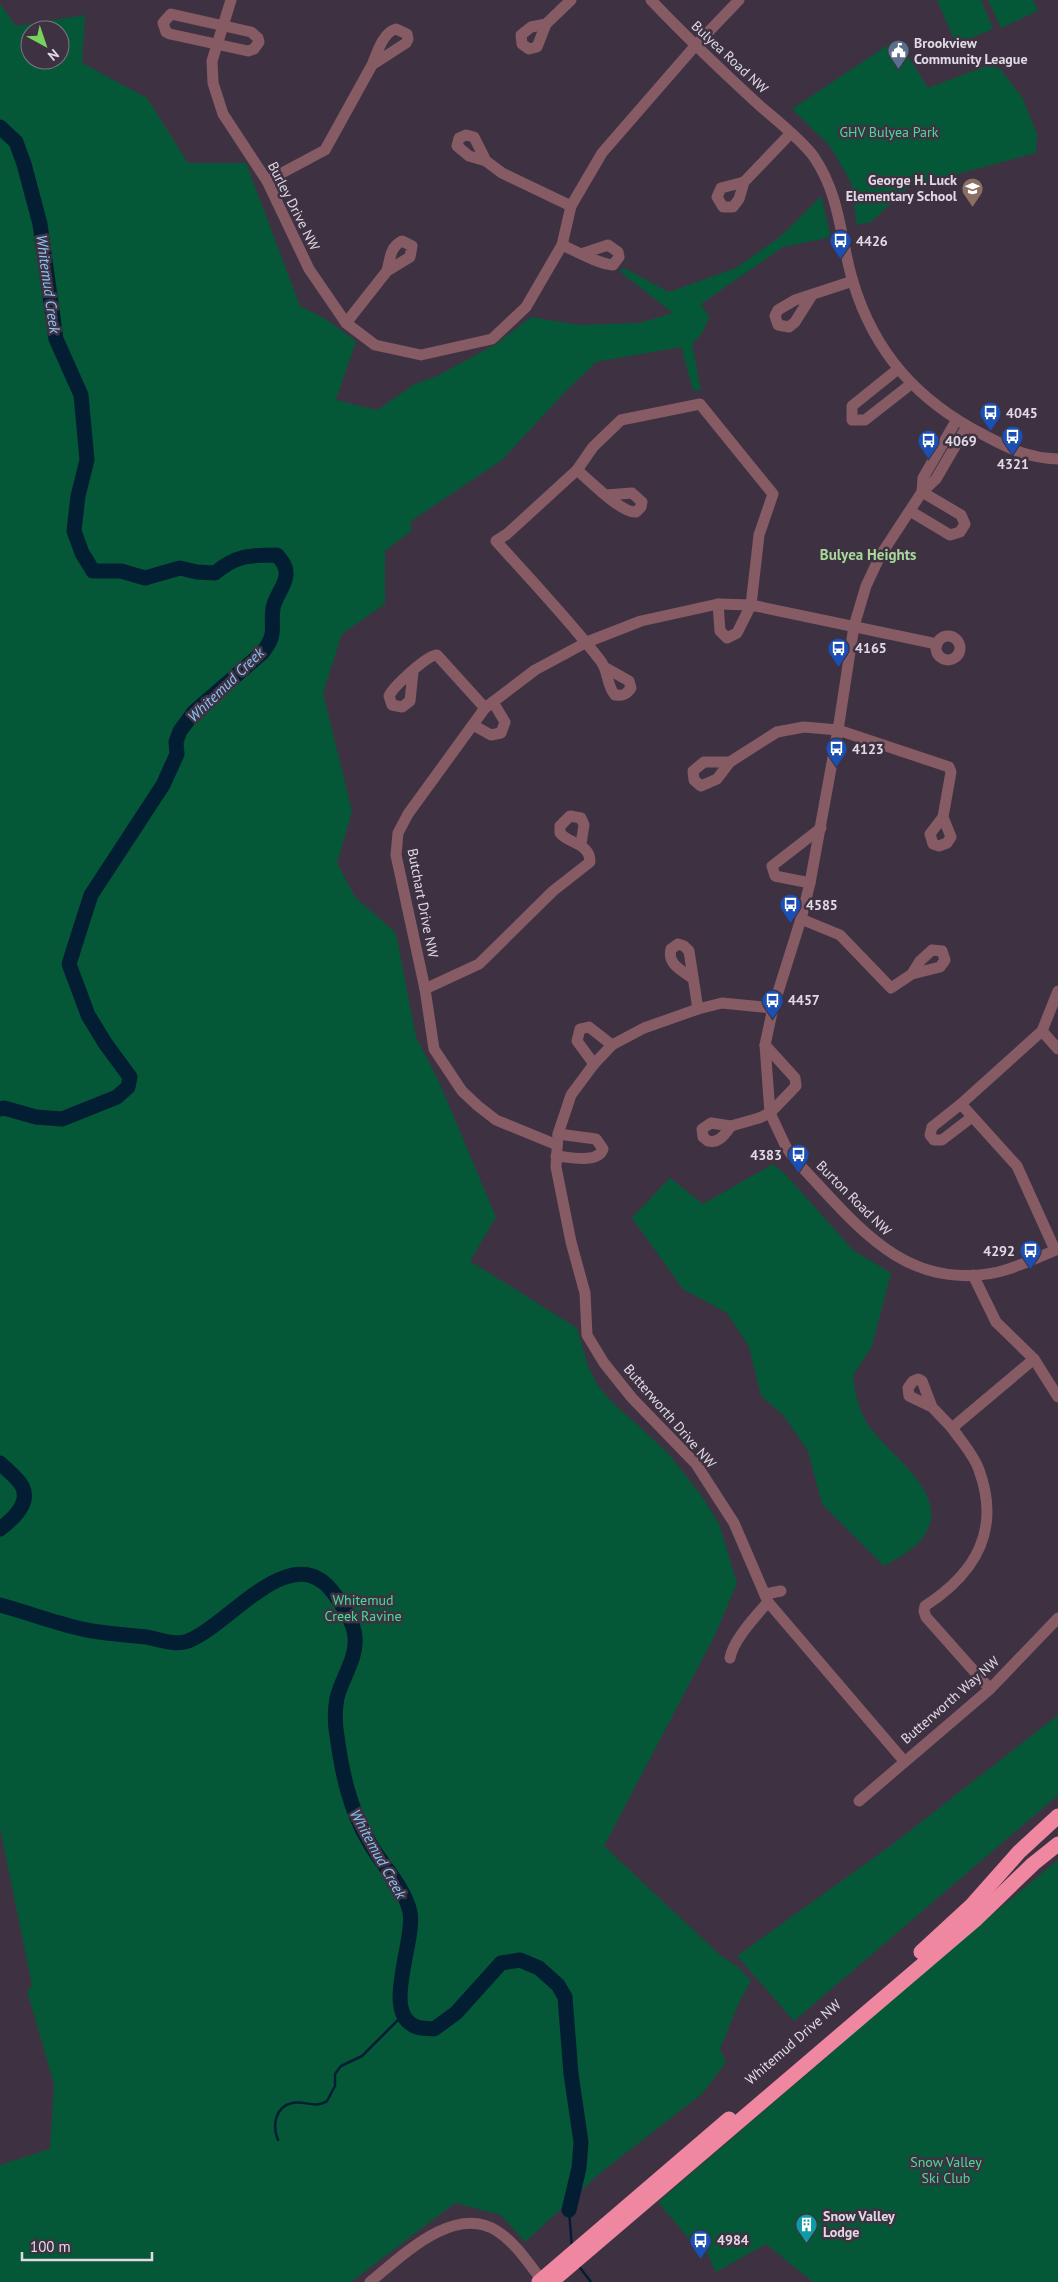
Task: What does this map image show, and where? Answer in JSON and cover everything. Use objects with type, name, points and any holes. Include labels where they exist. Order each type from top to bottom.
[{"type":"highway","name":"Whitemud Drive NW","points":[[550,2282],[954,1923],[988,1889],[1019,1852],[1058,1816]]},
{"type":"highway","name":"Whitemud Drive NW","points":[[539,2282],[974,1920],[1058,1842]]},
{"type":"street","name":"Burley Drive NW","points":[[232,0],[212,61],[213,83],[223,114],[267,181],[309,269],[346,323],[375,345],[420,355],[492,339],[526,307],[562,245],[571,206],[602,153],[694,46],[739,0]]},
{"type":"street","points":[[546,24],[571,0]]},
{"type":"street","name":"Bulyea Road NW","points":[[651,0],[694,46],[813,156],[828,182],[840,217],[853,281],[867,323],[898,369],[911,384],[956,420],[1020,454],[1058,459]]},
{"type":"street","points":[[171,14],[176,14],[223,24],[251,32],[258,38],[259,42],[254,49],[248,51],[218,44],[170,34],[164,29],[164,20],[171,14]]},
{"type":"street","points":[[267,181],[325,150],[372,65]]},
{"type":"street","points":[[744,182],[790,134]]},
{"type":"street","points":[[486,161],[502,173],[571,206]]},
{"type":"street","points":[[562,245],[581,254]]},
{"type":"street","points":[[346,323],[387,271]]},
{"type":"street","points":[[812,295],[853,281]]},
{"type":"street","points":[[898,369],[852,406],[852,420],[865,420],[911,384]]},
{"type":"street","points":[[606,668],[586,642],[496,541],[507,534],[577,470],[593,447],[621,420],[700,404],[773,494],[759,534],[751,605],[737,633],[727,638],[720,631],[718,604]]},
{"type":"street","name":"Burton Road NW","points":[[922,492],[923,478],[956,420]]},
{"type":"street","name":"Burton Road NW","points":[[967,426],[936,479],[922,492],[880,556],[866,586],[854,626],[838,730],[810,883],[801,919],[773,1008],[765,1045],[770,1113],[786,1147],[797,1162],[880,1247],[901,1260],[922,1268],[950,1274],[973,1275],[999,1272],[1056,1249]]},
{"type":"street","points":[[577,470],[606,495]]},
{"type":"street","points":[[910,511],[950,535],[960,532],[965,524],[961,516],[922,492]]},
{"type":"street","name":"Butchart Drive NW","points":[[557,1145],[496,1120],[462,1091],[434,1049],[425,989],[396,855],[398,833],[408,814],[489,705],[535,670],[586,642],[641,621],[718,604],[751,605],[854,626]]},
{"type":"street","points":[[854,626],[937,644]]},
{"type":"street","points":[[413,672],[432,655],[437,655],[505,722],[501,733],[491,735],[473,725]]},
{"type":"street","points":[[730,762],[777,732],[804,727],[838,730],[949,767],[951,772],[943,817]]},
{"type":"street","points":[[810,883],[775,876],[772,866],[820,828]]},
{"type":"street","points":[[425,989],[479,964],[553,891],[590,862],[590,858],[581,844]]},
{"type":"street","points":[[801,919],[840,935],[891,988],[912,974]]},
{"type":"street","points":[[692,978],[698,1008]]},
{"type":"street","points":[[972,1117],[942,1140],[934,1140],[930,1134],[932,1127],[961,1104],[1042,1031],[1058,991]]},
{"type":"street","name":"Butterworth Drive NW","points":[[773,1008],[722,1003],[698,1008],[644,1028],[612,1045],[594,1064],[571,1095],[557,1145],[566,1217],[585,1293],[588,1335],[604,1363],[632,1398],[696,1464],[734,1523],[766,1598],[904,1761]]},
{"type":"street","points":[[594,1064],[577,1041],[580,1029],[589,1027],[612,1045]]},
{"type":"street","points":[[1042,1031],[1058,1049]]},
{"type":"street","points":[[731,1126],[770,1113],[794,1089],[797,1081],[765,1045]]},
{"type":"street","points":[[961,1104],[1017,1166],[1056,1249]]},
{"type":"street","points":[[973,1275],[996,1322],[1034,1359],[1058,1397]]},
{"type":"street","points":[[952,1428],[1034,1359]]},
{"type":"street","points":[[932,1407],[952,1428],[979,1468],[986,1494],[987,1520],[982,1544],[969,1567],[948,1591],[925,1606],[924,1611],[926,1616],[990,1689]]},
{"type":"street","points":[[730,1658],[748,1625],[766,1598],[781,1591]]},
{"type":"street","name":"Butterworth Way NW","points":[[860,1801],[904,1761],[990,1689],[1058,1618]]},
{"type":"street","points":[[370,2282],[438,2231],[457,2224],[475,2223],[495,2230],[506,2238],[522,2253],[543,2282]]},
{"type":"green space","points":[[937,0],[981,0],[993,29],[956,44]]},
{"type":"green space","points":[[988,0],[1033,0],[1038,11],[1001,28]]},
{"type":"green space","name":"Whitemud Creek Ravine","points":[[0,4],[16,26],[20,25],[20,70],[70,70],[70,20],[54,20],[85,15],[82,63],[147,98],[188,163],[246,163],[300,306],[327,320],[356,341],[336,400],[377,410],[415,384],[437,376],[496,344],[531,317],[578,325],[639,323],[673,313],[619,271],[624,268],[669,292],[736,268],[780,237],[821,196],[831,237],[783,247],[701,304],[709,317],[703,332],[692,344],[701,391],[693,390],[681,347],[596,362],[563,394],[502,460],[411,521],[411,531],[385,551],[385,604],[342,634],[323,693],[352,811],[337,863],[355,897],[396,933],[416,1037],[439,1082],[496,1217],[470,1261],[577,1328],[588,1366],[598,1386],[612,1402],[667,1452],[701,1495],[719,1524],[737,1583],[715,1635],[604,1846],[720,1955],[738,1967],[751,1981],[740,2000],[720,2049],[726,2062],[703,2093],[599,2174],[525,2242],[501,2215],[455,2203],[351,2282],[0,2282],[0,2165],[50,2149],[54,2084],[27,1991],[32,1985],[0,1828]]},
{"type":"green space","name":"GHV Bulyea Park","points":[[897,39],[928,88],[989,65],[1000,69],[1022,97],[1037,134],[1036,153],[909,187],[871,222],[857,225],[851,182],[829,145],[792,109]]},
{"type":"green space","points":[[773,1164],[786,1175],[853,1250],[891,1273],[872,1346],[853,1376],[855,1388],[859,1406],[867,1423],[917,1480],[927,1495],[931,1511],[928,1528],[916,1545],[884,1566],[822,1504],[808,1451],[784,1416],[761,1396],[749,1347],[727,1313],[683,1289],[632,1218],[670,1178],[703,1204]]},
{"type":"green space","points":[[1058,1715],[1058,1795],[794,2021],[737,1956],[893,1844]]},
{"type":"green space","name":"Snow Valley Ski Club","points":[[1058,1860],[1058,2282],[813,2282],[766,2244],[716,2272],[706,2251],[702,2254],[658,2202],[837,2048],[843,2038]]},
{"type":"waterway","name":"Whitemud Creek","points":[[0,127],[16,142],[24,164],[40,224],[56,339],[81,395],[87,460],[78,496],[74,531],[82,553],[93,571],[121,571],[145,578],[180,568],[197,572],[215,573],[237,559],[259,555],[277,555],[286,569],[284,584],[273,608],[272,635],[268,645],[263,652],[194,712],[180,731],[176,742],[177,754],[163,785],[91,895],[69,964],[88,1015],[105,1043],[130,1077],[128,1087],[117,1097],[62,1119],[36,1117],[4,1108],[0,1109]]},
{"type":"waterway","name":"Whitemud Creek","points":[[0,1463],[18,1480],[24,1492],[24,1499],[19,1510],[0,1529]]},
{"type":"waterway","name":"Whitemud Creek","points":[[0,1605],[86,1630],[178,1643],[188,1641],[204,1632],[261,1590],[281,1579],[300,1574],[318,1579],[335,1595],[345,1609],[355,1637],[354,1653],[339,1690],[336,1707],[336,1732],[344,1777],[362,1830],[403,1893],[410,1912],[411,1925],[400,1993],[401,2008],[406,2020],[417,2027],[434,2029],[456,2013],[501,1963],[520,1960],[539,1968],[558,1985],[565,1997],[571,2074],[581,2142],[579,2168],[569,2210]]},
{"type":"waterway","points":[[278,2140],[275,2123],[282,2108],[296,2102],[318,2104],[327,2101],[335,2086],[335,2074],[341,2066],[362,2056],[402,2016]]},
{"type":"waterway","name":"Whitemud Creek","points":[[569,2210],[572,2248]]},
{"type":"waterway","name":"Whitemud Creek","points":[[578,2265],[591,2282]]},
{"type":"place","name":"Brookview Community League","points":[[898,70]]},
{"type":"place","name":"George H. Luck Elementary School","points":[[973,207]]},
{"type":"place","name":"4426","points":[[840,260]]},
{"type":"place","name":"4045","points":[[990,432]]},
{"type":"place","name":"4321","points":[[1013,455]]},
{"type":"place","name":"4069","points":[[929,460]]},
{"type":"place","name":"4165","points":[[839,667]]},
{"type":"place","name":"4123","points":[[836,768]]},
{"type":"place","name":"4585","points":[[790,924]]},
{"type":"place","name":"4457","points":[[772,1019]]},
{"type":"place","name":"4383","points":[[798,1174]]},
{"type":"place","name":"4292","points":[[1031,1270]]},
{"type":"place","name":"Snow Valley Lodge","points":[[807,2243]]},
{"type":"place","name":"4984","points":[[701,2259]]},
{"type":"district","name":"Bulyea Heights","points":[[868,555]]}]
